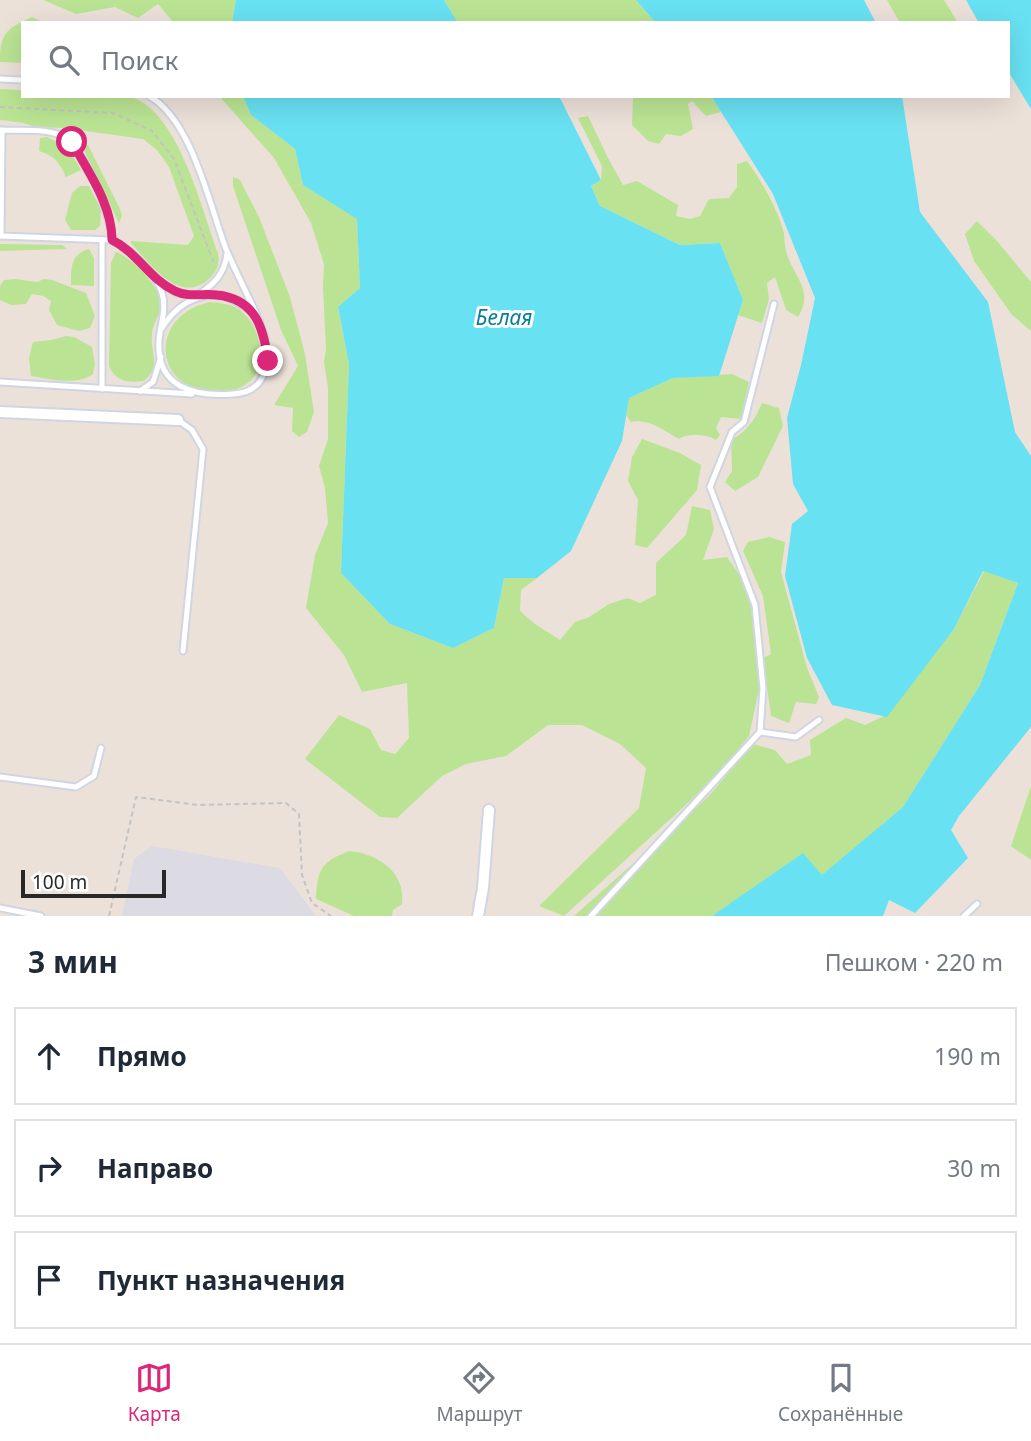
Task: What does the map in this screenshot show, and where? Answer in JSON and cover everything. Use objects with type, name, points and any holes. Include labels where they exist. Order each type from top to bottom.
[{"type":"street","points":[[0,412],[177,419]]},
{"type":"street","points":[[478,916],[489,810]]},
{"type":"lane","points":[[0,79],[21,80]]},
{"type":"lane","points":[[0,382],[196,394],[244,393],[260,383],[268,361],[257,316],[227,250],[179,125],[167,110],[152,98]]},
{"type":"lane","points":[[112,240],[110,217],[101,194],[72,142],[47,132],[1,130],[0,236],[112,240],[125,246],[155,278],[175,292],[197,296],[217,295],[235,300],[257,316]]},
{"type":"lane","points":[[102,389],[103,240]]},
{"type":"lane","points":[[162,328],[170,315],[182,304],[212,286],[226,264],[227,250]]},
{"type":"lane","points":[[155,278],[162,292],[164,307],[159,341],[161,357],[177,386],[196,394]]},
{"type":"lane","points":[[591,916],[760,732],[763,688],[755,604],[710,487],[732,432],[744,422],[775,304]]},
{"type":"lane","points":[[140,391],[153,382],[161,357]]},
{"type":"lane","points":[[177,419],[192,430],[203,449],[183,651]]},
{"type":"lane","points":[[760,732],[796,737],[818,720]]},
{"type":"lane","points":[[0,777],[76,787],[94,776],[101,748]]},
{"type":"lane","points":[[964,916],[977,904]]},
{"type":"lane","points":[[0,908],[41,916]]},
{"type":"path","points":[[0,107],[113,113],[152,131],[174,159],[220,276]]},
{"type":"path","points":[[109,916],[136,797],[198,805],[286,803],[299,814],[302,875],[312,903],[331,916]]},
{"type":"shaded area","points":[[152,846],[280,868],[316,916],[122,916],[134,859]]},
{"type":"green space","points":[[43,0],[236,0],[232,21],[172,21],[158,4],[138,18],[115,7],[76,14]]},
{"type":"green space","points":[[444,0],[636,0],[654,21],[457,21]]},
{"type":"green space","points":[[887,0],[944,0],[957,21],[899,21]]},
{"type":"green space","points":[[32,17],[41,21],[24,21]]},
{"type":"green space","points":[[21,22],[21,63],[0,62],[3,38]]},
{"type":"green space","points":[[0,89],[21,90],[21,98],[131,98],[144,103],[160,118],[185,162],[218,253],[216,270],[199,286],[188,288],[177,285],[156,271],[131,243],[188,245],[194,236],[169,167],[157,150],[143,139],[64,128],[35,127],[0,120]]},
{"type":"green space","points":[[221,98],[244,98],[251,115],[295,149],[303,185],[357,218],[360,288],[338,307],[349,364],[341,573],[390,624],[453,648],[494,628],[504,578],[537,578],[521,590],[520,611],[560,640],[575,622],[589,617],[609,604],[628,598],[640,603],[656,595],[656,563],[686,535],[692,506],[710,510],[714,529],[703,560],[727,557],[745,583],[755,624],[760,685],[749,736],[727,764],[689,802],[564,916],[539,906],[639,808],[646,768],[620,744],[582,725],[548,725],[506,756],[466,764],[442,776],[397,818],[380,817],[305,759],[339,715],[370,729],[381,750],[395,754],[409,738],[407,683],[362,692],[344,655],[306,608],[315,555],[328,523],[325,488],[319,466],[328,439],[328,388],[324,362],[324,264],[311,223],[274,158]]},
{"type":"green space","points":[[633,98],[712,98],[721,112],[706,116],[692,101],[688,104],[693,129],[681,136],[666,134],[659,144],[648,141],[632,125]]},
{"type":"green space","points":[[588,116],[623,185],[637,181],[678,205],[676,216],[690,219],[700,216],[709,199],[729,198],[737,187],[737,164],[747,161],[776,211],[783,229],[789,260],[804,291],[803,307],[798,317],[786,310],[775,277],[767,283],[769,299],[762,323],[738,315],[743,300],[720,243],[680,245],[600,206],[591,186],[601,180],[602,166],[578,118]]},
{"type":"green space","points":[[47,137],[67,146],[81,170],[66,177],[56,160],[39,151],[40,138]]},
{"type":"green space","points":[[88,145],[120,209],[122,216],[119,223],[83,148]]},
{"type":"green space","points":[[233,177],[240,180],[259,217],[290,297],[305,354],[314,412],[307,432],[299,437],[292,431],[293,408],[274,405],[298,366],[281,330],[233,186]]},
{"type":"green space","points":[[80,186],[89,186],[101,209],[100,226],[95,230],[71,230],[65,220],[72,193]]},
{"type":"green space","points":[[977,221],[1031,282],[1031,331],[1012,315],[974,261],[965,234]]},
{"type":"green space","points":[[0,244],[62,245],[67,249],[0,251]]},
{"type":"green space","points":[[89,249],[94,258],[94,286],[71,285],[75,258]]},
{"type":"green space","points":[[116,252],[144,274],[160,297],[161,308],[152,335],[154,365],[144,381],[123,380],[115,375],[109,366],[111,263]]},
{"type":"green space","points":[[4,280],[37,282],[52,280],[86,293],[95,316],[90,328],[79,331],[57,325],[49,310],[51,301],[43,296],[32,294],[26,304],[11,305],[0,300],[0,286]]},
{"type":"green space","points":[[210,302],[240,310],[252,324],[259,342],[258,370],[250,381],[238,388],[220,391],[198,389],[181,381],[171,368],[166,353],[167,337],[175,322],[189,310]]},
{"type":"green space","points":[[74,337],[92,347],[95,364],[93,374],[71,381],[31,376],[29,358],[33,342]]},
{"type":"green space","points":[[732,374],[749,382],[741,419],[721,417],[716,428],[720,435],[716,440],[698,435],[679,439],[650,424],[631,422],[626,415],[629,398],[673,378]]},
{"type":"green space","points":[[762,403],[779,408],[783,426],[758,477],[735,491],[725,482],[732,471],[731,440],[750,424]]},
{"type":"green space","points":[[642,439],[680,453],[701,465],[697,490],[647,548],[635,545],[638,500],[628,481],[632,457]]},
{"type":"green space","points":[[769,537],[785,542],[781,572],[807,668],[819,697],[816,704],[796,702],[789,723],[771,716],[763,658],[771,654],[763,596],[743,551],[748,542]]},
{"type":"green space","points":[[984,571],[1018,583],[980,685],[903,807],[822,876],[803,854],[712,916],[574,916],[708,797],[753,744],[775,750],[787,764],[811,755],[810,740],[846,718],[865,725],[884,716],[954,629]]},
{"type":"green space","points":[[1031,786],[1031,860],[1011,846]]},
{"type":"green space","points":[[350,851],[380,861],[395,874],[400,883],[402,904],[393,910],[392,916],[354,916],[316,899],[318,880],[323,868],[333,858]]},
{"type":"water","points":[[236,0],[444,0],[457,21],[232,21]]},
{"type":"water","points":[[636,0],[864,0],[875,21],[654,21]]},
{"type":"water","points":[[966,0],[1031,0],[1031,109],[1010,74],[1010,21],[978,21]]},
{"type":"water","name":"Белая","points":[[244,98],[560,98],[601,180],[591,186],[600,206],[680,245],[720,243],[743,300],[719,376],[673,378],[629,398],[622,441],[571,551],[537,578],[504,578],[494,628],[453,648],[390,624],[341,573],[349,364],[338,307],[360,288],[357,219],[303,185],[295,149],[251,115]]},
{"type":"water","points":[[712,98],[902,98],[920,212],[988,302],[1015,432],[1031,456],[1031,727],[959,816],[951,830],[968,858],[915,913],[889,900],[883,916],[712,916],[803,853],[822,875],[903,807],[980,685],[1018,583],[983,571],[954,629],[887,717],[832,705],[807,658],[785,576],[792,524],[808,511],[793,484],[787,418],[815,298],[773,194]]},
{"type":"route","points":[[72,142],[101,194],[110,217],[112,240],[125,246],[155,278],[175,292],[197,296],[217,295],[235,300],[257,316],[268,361]]}]
